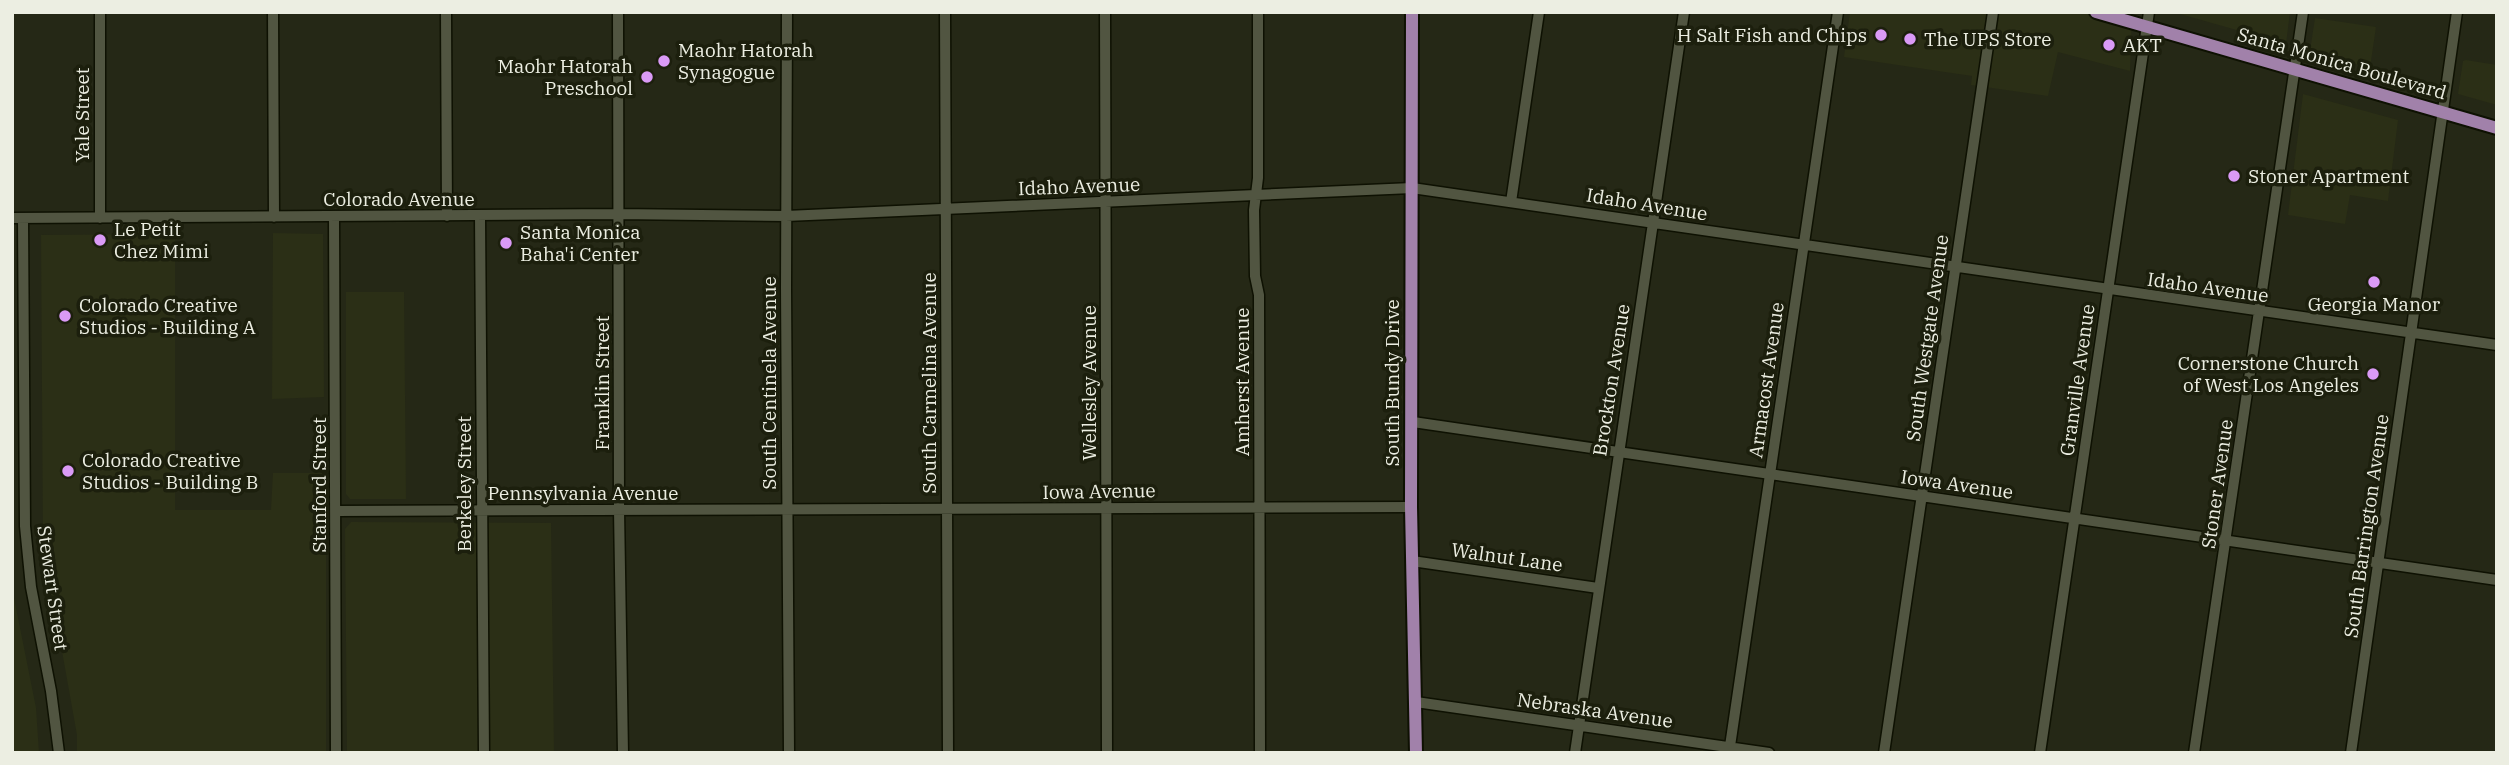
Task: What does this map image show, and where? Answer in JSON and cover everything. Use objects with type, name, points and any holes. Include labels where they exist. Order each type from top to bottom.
[{"type":"main road","name":"South Bundy Drive","points":[[1412,12],[1411,507],[1416,753]]},
{"type":"main road","name":"Santa Monica Boulevard","points":[[2096,12],[2497,128]]},
{"type":"street","name":"Yale Street","points":[[100,12],[100,218]]},
{"type":"street","points":[[273,12],[274,217]]},
{"type":"street","points":[[446,12],[447,216]]},
{"type":"street","name":"Franklin Street","points":[[618,12],[619,510],[623,753]]},
{"type":"street","name":"South Centinela Avenue","points":[[787,12],[789,753]]},
{"type":"street","name":"South Carmelina Avenue","points":[[945,12],[948,753]]},
{"type":"street","name":"Wellesley Avenue","points":[[1105,12],[1107,753]]},
{"type":"street","name":"Amherst Avenue","points":[[1258,12],[1254,223],[1255,276],[1259,295],[1261,753]]},
{"type":"street","points":[[1511,202],[1539,12]]},
{"type":"street","name":"Brockton Avenue","points":[[1575,753],[1684,12]]},
{"type":"street","name":"Armacost Avenue","points":[[1730,750],[1838,12]]},
{"type":"street","name":"South Westgate Avenue","points":[[1884,753],[1993,12]]},
{"type":"street","name":"Granville Avenue","points":[[2040,753],[2149,12]]},
{"type":"street","name":"Stoner Avenue","points":[[2194,753],[2303,12]]},
{"type":"street","name":"South Barrington Avenue","points":[[2351,753],[2457,12]]},
{"type":"street","name":"Idaho Avenue","points":[[786,216],[1412,188],[2497,345]]},
{"type":"street","name":"Colorado Avenue","points":[[18,218],[618,214],[786,216]]},
{"type":"street","name":"Berkeley Street","points":[[480,216],[484,753]]},
{"type":"street","name":"Stanford Street","points":[[334,217],[335,753]]},
{"type":"street","name":"Stewart Street","points":[[18,218],[27,555],[51,691],[57,752]]},
{"type":"street","points":[[12,422],[24,421]]},
{"type":"street","name":"Iowa Avenue","points":[[1413,422],[2497,580]]},
{"type":"street","name":"Iowa Avenue","points":[[787,509],[1411,507]]},
{"type":"street","name":"Pennsylvania Avenue","points":[[336,511],[787,509]]},
{"type":"street","name":"Walnut Lane","points":[[1412,561],[1598,588]]},
{"type":"street","name":"Nebraska Avenue","points":[[1416,702],[1730,750],[1769,753]]},
{"type":"shaded area","points":[[1850,12],[2132,12],[2130,71],[2058,52],[2048,96],[1971,85],[1972,76],[1844,57]]},
{"type":"shaded area","points":[[2173,12],[2290,12],[2286,44]]},
{"type":"shaded area","points":[[2315,18],[2376,27],[2370,68],[2310,51]]},
{"type":"shaded area","points":[[2463,61],[2497,65],[2497,105],[2458,94]]},
{"type":"shaded area","points":[[2303,94],[2398,120],[2388,201],[2350,195],[2345,224],[2288,215]]},
{"type":"shaded area","points":[[273,233],[323,234],[324,397],[272,399]]},
{"type":"shaded area","points":[[175,234],[175,510],[271,510],[273,473],[326,473],[326,753],[77,753],[77,735],[43,545],[41,235]]},
{"type":"shaded area","points":[[346,292],[404,292],[406,499],[350,499],[346,494]]},
{"type":"shaded area","points":[[351,522],[551,523],[554,753],[347,753],[345,529]]},
{"type":"shaded area","points":[[12,588],[36,708],[39,753],[12,753]]},
{"type":"place","name":"H Salt Fish and Chips","points":[[1881,35]]},
{"type":"place","name":"The UPS Store","points":[[1910,39]]},
{"type":"place","name":"AKT","points":[[2109,45]]},
{"type":"place","name":"Maohr Hatorah Synagogue","points":[[664,61]]},
{"type":"place","name":"Maohr Hatorah Preschool","points":[[647,77]]},
{"type":"place","name":"Stoner Apartment","points":[[2234,176]]},
{"type":"place","name":"Le Petit Chez Mimi","points":[[100,240]]},
{"type":"place","name":"Santa Monica Baha'i Center","points":[[506,243]]},
{"type":"place","name":"Georgia Manor","points":[[2374,282]]},
{"type":"place","name":"Colorado Creative Studios - Building A","points":[[65,316]]},
{"type":"place","name":"Cornerstone Church of West Los Angeles","points":[[2373,374]]},
{"type":"place","name":"Colorado Creative Studios - Building B","points":[[68,471]]}]
